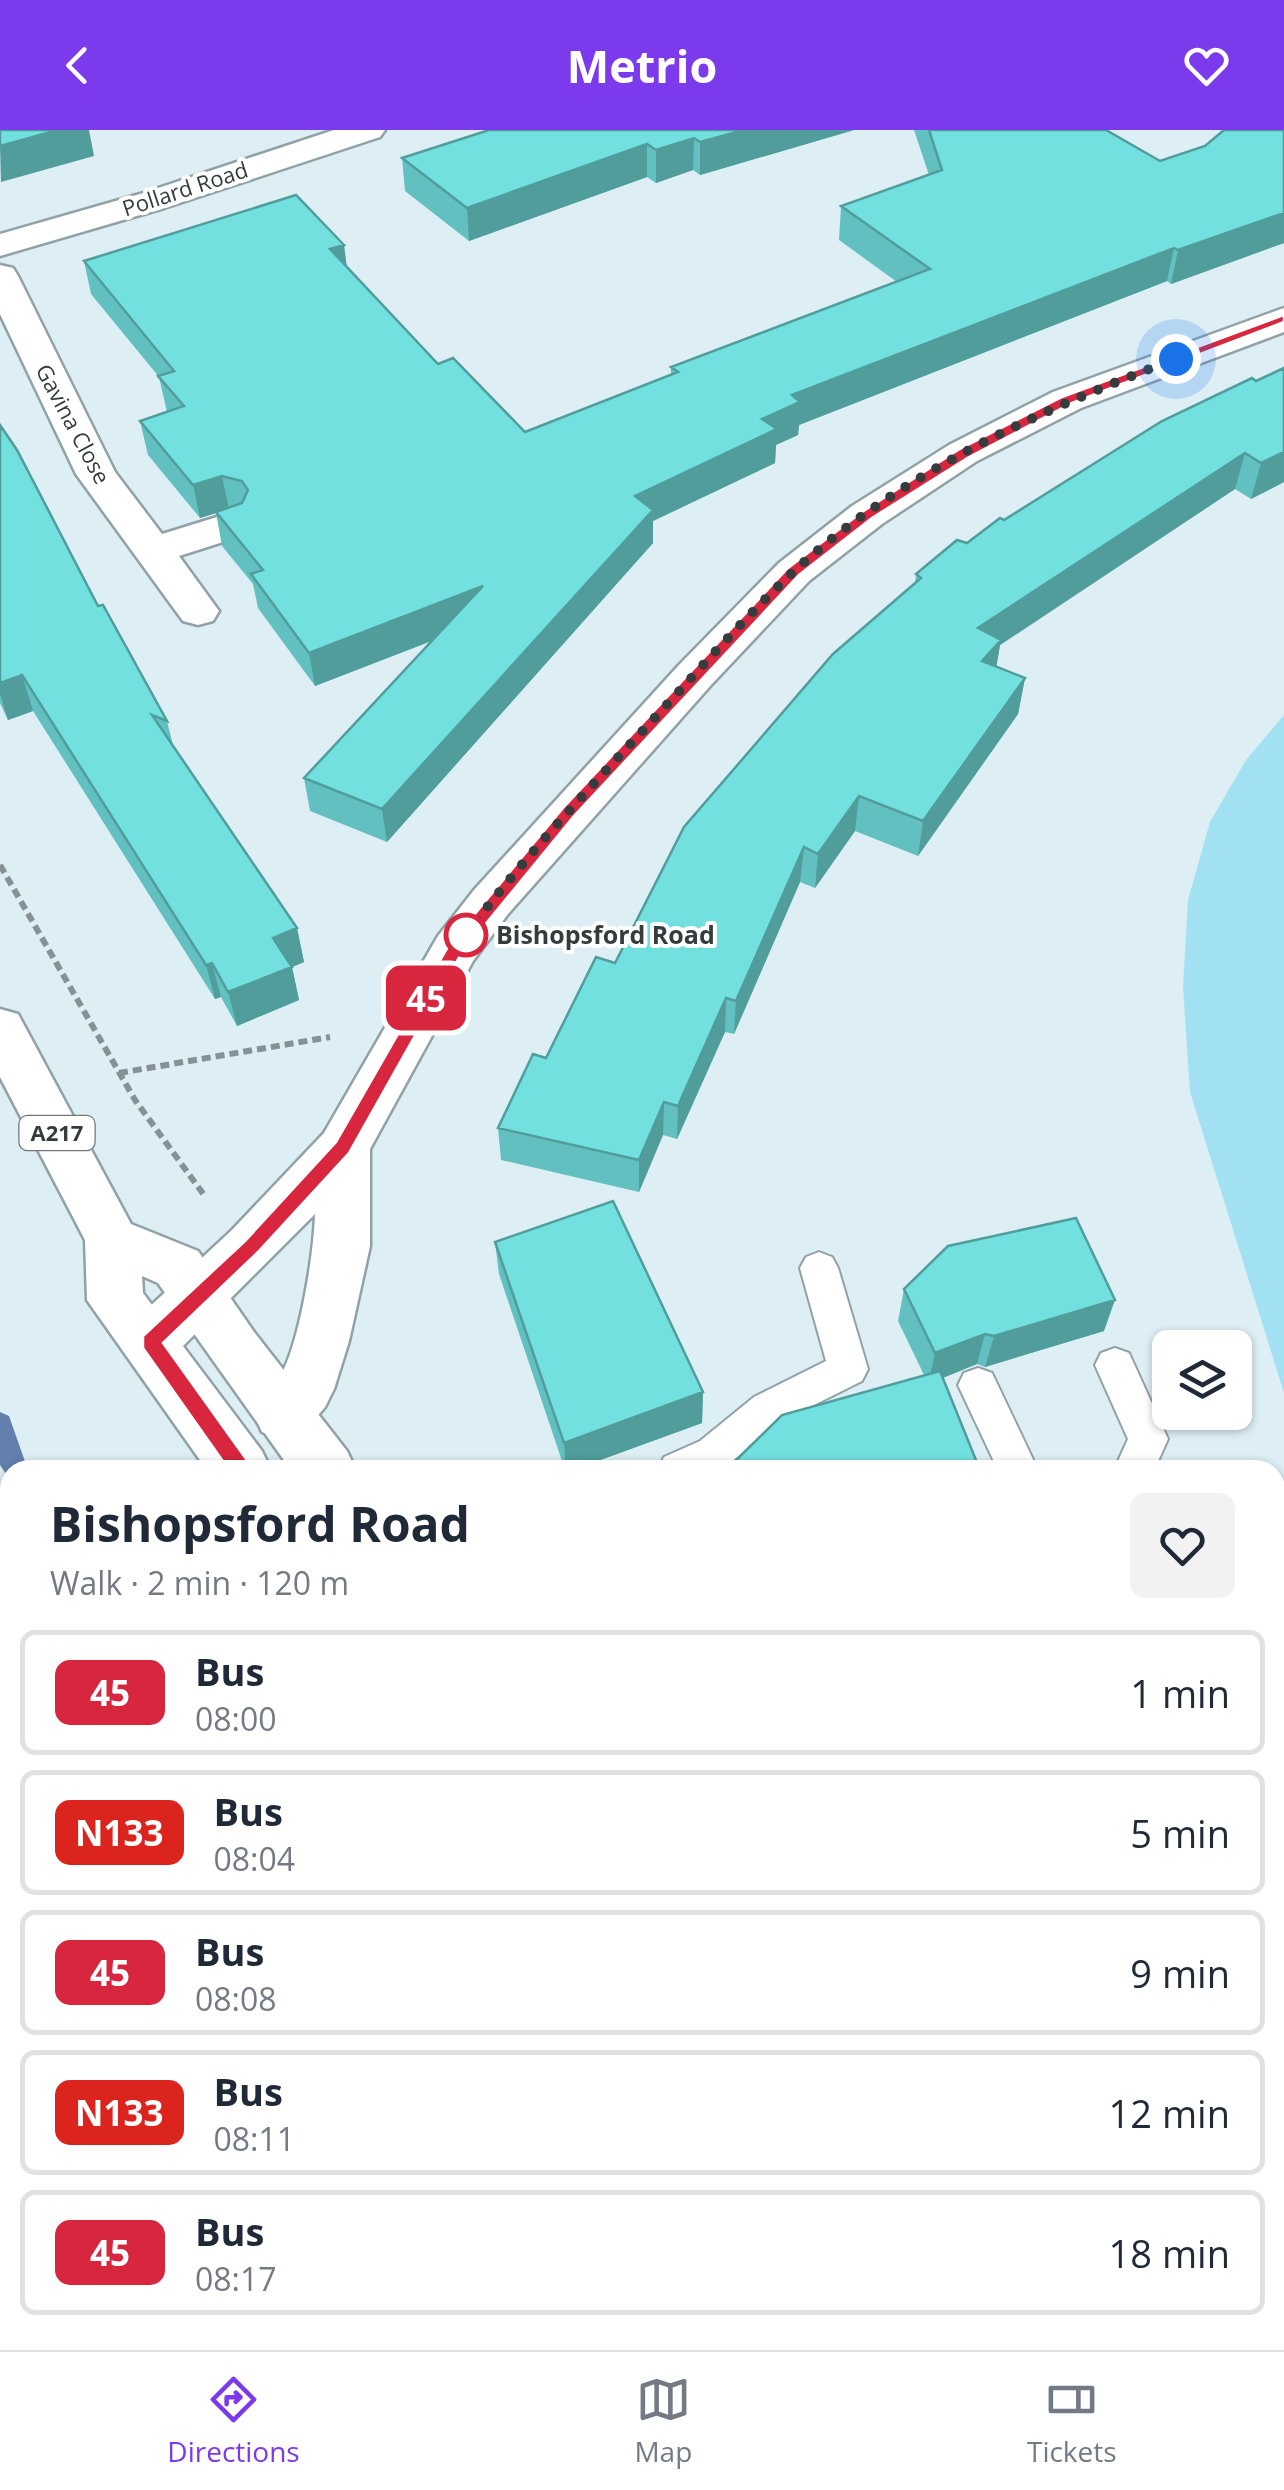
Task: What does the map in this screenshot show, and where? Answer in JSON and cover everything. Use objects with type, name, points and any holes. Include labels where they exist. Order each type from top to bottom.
[{"type":"street","name":"Pollard Road","points":[[0,245],[152,201],[368,130]]},
{"type":"street","name":"Gavina Close","points":[[0,276],[96,474],[198,611]]},
{"type":"street","points":[[150,1342],[252,1246],[343,1148],[455,950],[490,902],[695,674],[794,572],[867,515],[1015,426],[1067,400],[1284,319]]},
{"type":"street","points":[[152,551],[230,526]]},
{"type":"street","name":"A217","points":[[0,1028],[112,1240],[115,1300],[150,1342],[234,1460]]},
{"type":"street","points":[[283,1414],[305,1389],[342,1246],[343,1148]]},
{"type":"street","points":[[112,1240],[178,1267],[318,1460]]},
{"type":"lane","points":[[700,1460],[714,1454],[768,1409],[848,1370],[819,1268]]},
{"type":"lane","points":[[1115,1365],[1148,1439],[1139,1460]]},
{"type":"lane","points":[[978,1384],[1013,1460]]},
{"type":"path","points":[[0,865],[119,1073],[212,1206]]},
{"type":"path","points":[[119,1073],[359,1032],[399,1044]]},
{"type":"shaded area","points":[[1284,715],[1284,1393],[1190,1092],[1183,987],[1188,900],[1210,822],[1246,760]]},
{"type":"building","points":[[0,130],[58,130],[0,146]]},
{"type":"building","points":[[489,130],[744,130],[700,142],[694,138],[656,150],[647,144],[467,208],[402,158]]},
{"type":"building","points":[[929,130],[1106,130],[1160,161],[1205,146],[1224,130],[1284,130],[1284,213],[1178,250],[1174,248],[792,395],[800,402],[762,419],[777,429],[635,496],[653,510],[382,809],[304,778],[483,586],[309,653],[251,574],[263,570],[216,512],[242,503],[248,490],[242,481],[222,476],[193,485],[140,421],[184,406],[158,376],[174,371],[84,261],[296,195],[344,245],[330,249],[438,364],[453,358],[525,432],[678,372],[671,367],[930,269],[841,206],[942,170]]},
{"type":"building","points":[[1284,368],[1284,452],[1261,463],[1245,453],[978,628],[1001,640],[982,661],[1025,678],[923,821],[859,796],[818,854],[804,847],[736,1001],[726,998],[678,1106],[664,1102],[639,1160],[498,1128],[533,1054],[546,1058],[596,957],[615,963],[684,827],[833,654],[921,578],[916,574],[957,540],[967,543],[1000,518],[1004,520],[1162,421],[1252,378],[1256,381]]},
{"type":"building","points":[[0,425],[17,450],[98,606],[103,605],[167,721],[152,715],[297,928],[273,938],[292,967],[228,992],[212,963],[206,965],[22,675],[0,683]]},
{"type":"building","points":[[613,1201],[703,1392],[564,1443],[495,1242]]},
{"type":"building","points":[[1076,1218],[1115,1300],[994,1336],[985,1334],[935,1353],[904,1289],[948,1246]]},
{"type":"building","points":[[940,1371],[976,1460],[736,1460],[782,1415]]},
{"type":"waterway","points":[[0,1424],[12,1460]]},
{"type":"bus line","name":"45","points":[[234,1460],[150,1342],[252,1246],[343,1148],[455,950],[490,902],[695,674],[794,572],[867,515],[964,454],[1067,400],[1284,319]]},
{"type":"place","name":"Bishopsford Road","points":[[466,935]]},
{"type":"route","points":[[466,935],[568,812],[794,572],[867,515],[964,454],[1067,400],[1176,359]]}]
